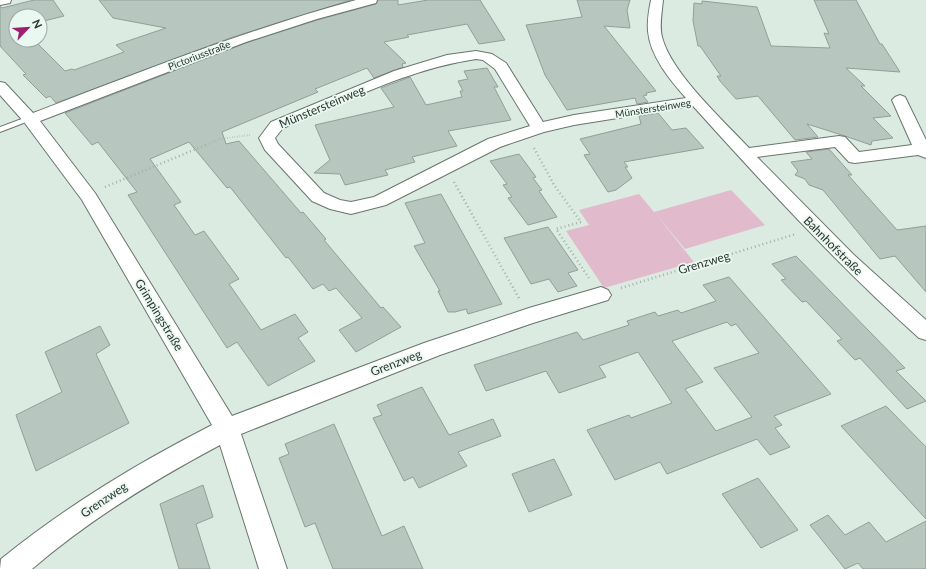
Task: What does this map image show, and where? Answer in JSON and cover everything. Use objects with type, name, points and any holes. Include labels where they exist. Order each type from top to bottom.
[{"type":"street","points":[[0,1],[5,0]]},
{"type":"street","name":"Pictoriusstraße","points":[[30,119],[241,39],[312,16],[371,0]]},
{"type":"street","name":"Bahnhofstraße","points":[[657,0],[654,26],[657,42],[670,67],[697,101],[744,154],[814,228],[886,297],[926,332]]},
{"type":"street","name":"Münstersteinweg","points":[[532,130],[501,66],[487,57],[476,55],[447,59],[399,74],[278,126],[268,134],[267,138],[271,146],[318,197],[336,205],[351,208],[380,201],[494,143],[532,130],[574,120],[697,101]]},
{"type":"street","name":"Grimpingstraße","points":[[0,86],[30,119],[87,194],[227,429],[273,569]]},
{"type":"street","points":[[744,154],[839,141],[855,158],[924,151],[900,100]]},
{"type":"street","name":"Grenzweg","points":[[11,569],[43,542],[108,496],[174,457],[227,429],[432,349],[529,316],[601,295]]},
{"type":"lane","points":[[0,130],[30,119]]},
{"type":"path","points":[[532,130],[554,185],[581,222],[556,229],[601,295]]},
{"type":"path","points":[[87,194],[220,139],[234,136],[268,134]]},
{"type":"path","points":[[445,167],[495,253],[529,316]]},
{"type":"path","name":"Grenzweg","points":[[601,295],[814,228]]},
{"type":"shaded area","points":[[731,190],[765,225],[685,249],[655,213],[694,262],[604,288],[566,231],[589,225],[579,210],[639,194],[654,212]]},
{"type":"building","points":[[34,0],[53,0],[64,16],[48,20],[48,8],[8,8],[8,48],[42,48],[65,71],[72,69],[74,70],[124,52],[116,45],[166,28],[113,18],[99,0],[351,0],[233,37],[56,103],[50,96],[46,98],[23,75],[26,74],[0,46],[0,6],[2,8]]},
{"type":"building","points":[[378,0],[398,0],[398,5],[428,0],[480,0],[505,40],[479,44],[467,24],[407,35],[409,37],[384,42],[406,63],[402,64],[403,67],[374,78],[367,68],[315,89],[318,92],[222,132],[226,144],[239,141],[301,213],[303,212],[326,239],[324,240],[381,308],[383,307],[401,327],[356,352],[339,330],[362,318],[336,288],[329,291],[323,284],[313,289],[288,257],[286,258],[230,187],[227,188],[189,142],[150,159],[181,202],[174,205],[195,235],[204,231],[239,279],[229,284],[261,330],[295,314],[308,332],[298,338],[315,361],[268,386],[237,342],[227,348],[128,195],[137,192],[98,142],[92,145],[65,113],[246,43],[317,20],[376,4]]},
{"type":"building","points":[[577,0],[630,0],[627,10],[630,28],[604,26],[656,91],[646,93],[647,95],[643,96],[648,102],[637,104],[635,98],[567,110],[545,75],[526,25],[582,17]]},
{"type":"building","points":[[814,0],[856,0],[880,44],[882,44],[900,72],[846,68],[865,86],[861,86],[891,116],[873,118],[893,138],[872,141],[871,145],[807,124],[818,137],[795,140],[758,96],[736,99],[720,81],[717,76],[721,76],[700,46],[698,46],[693,21],[694,3],[702,4],[702,1],[757,7],[771,46],[830,48],[824,33],[829,34]]},
{"type":"building","points":[[487,68],[498,87],[494,87],[511,120],[448,131],[457,146],[412,157],[415,162],[385,170],[388,175],[345,185],[340,174],[314,173],[330,160],[315,125],[394,107],[381,88],[410,77],[426,105],[462,97],[460,91],[463,91],[458,81],[468,79],[464,71]]},
{"type":"building","points":[[658,113],[672,130],[686,128],[704,148],[624,162],[628,167],[625,167],[632,178],[616,190],[608,192],[584,155],[590,154],[580,139],[641,124],[639,116]]},
{"type":"building","points":[[829,149],[852,175],[848,175],[897,230],[926,226],[926,292],[895,256],[880,259],[823,190],[809,185],[805,179],[795,175],[798,171],[791,162],[812,159],[806,152]]},
{"type":"building","points":[[519,154],[536,177],[533,178],[542,190],[539,191],[557,217],[528,225],[508,198],[512,197],[503,185],[507,184],[490,161]]},
{"type":"building","points":[[441,194],[502,304],[468,314],[466,309],[448,312],[438,291],[440,291],[414,246],[425,243],[405,203]]},
{"type":"building","points":[[548,227],[578,270],[568,273],[577,286],[558,292],[549,279],[531,284],[504,238]]},
{"type":"building","points":[[796,256],[905,368],[896,371],[926,401],[907,409],[860,358],[855,360],[837,341],[842,339],[806,301],[802,302],[781,280],[786,279],[772,264]]},
{"type":"building","points":[[729,277],[831,394],[774,416],[782,425],[775,428],[790,447],[770,455],[757,439],[667,474],[660,462],[615,480],[587,430],[629,415],[631,418],[672,403],[638,352],[599,366],[606,377],[559,393],[546,371],[486,391],[474,365],[577,332],[583,340],[629,325],[627,321],[655,312],[658,316],[678,310],[681,313],[716,301],[703,285]],"holes":[[[727,322],[731,326],[736,324],[759,353],[714,368],[752,417],[716,431],[685,389],[703,382],[672,341]]]},
{"type":"building","points":[[100,326],[110,345],[96,354],[129,423],[36,471],[16,415],[62,392],[45,352]]},
{"type":"building","points":[[422,387],[449,435],[493,419],[501,436],[458,452],[467,466],[419,488],[413,477],[404,481],[373,418],[382,415],[377,405]]},
{"type":"building","points":[[886,406],[926,447],[926,519],[841,426]]},
{"type":"building","points":[[334,424],[382,536],[404,526],[423,569],[333,569],[315,523],[305,527],[279,458],[289,454],[285,444]]},
{"type":"building","points":[[554,459],[572,495],[529,512],[512,474]]},
{"type":"building","points":[[758,478],[798,530],[761,548],[722,494]]},
{"type":"building","points":[[203,485],[213,517],[196,524],[210,569],[179,569],[160,504]]},
{"type":"building","points":[[828,515],[845,535],[869,522],[886,542],[926,521],[926,569],[863,569],[858,563],[845,569],[810,525]]}]
